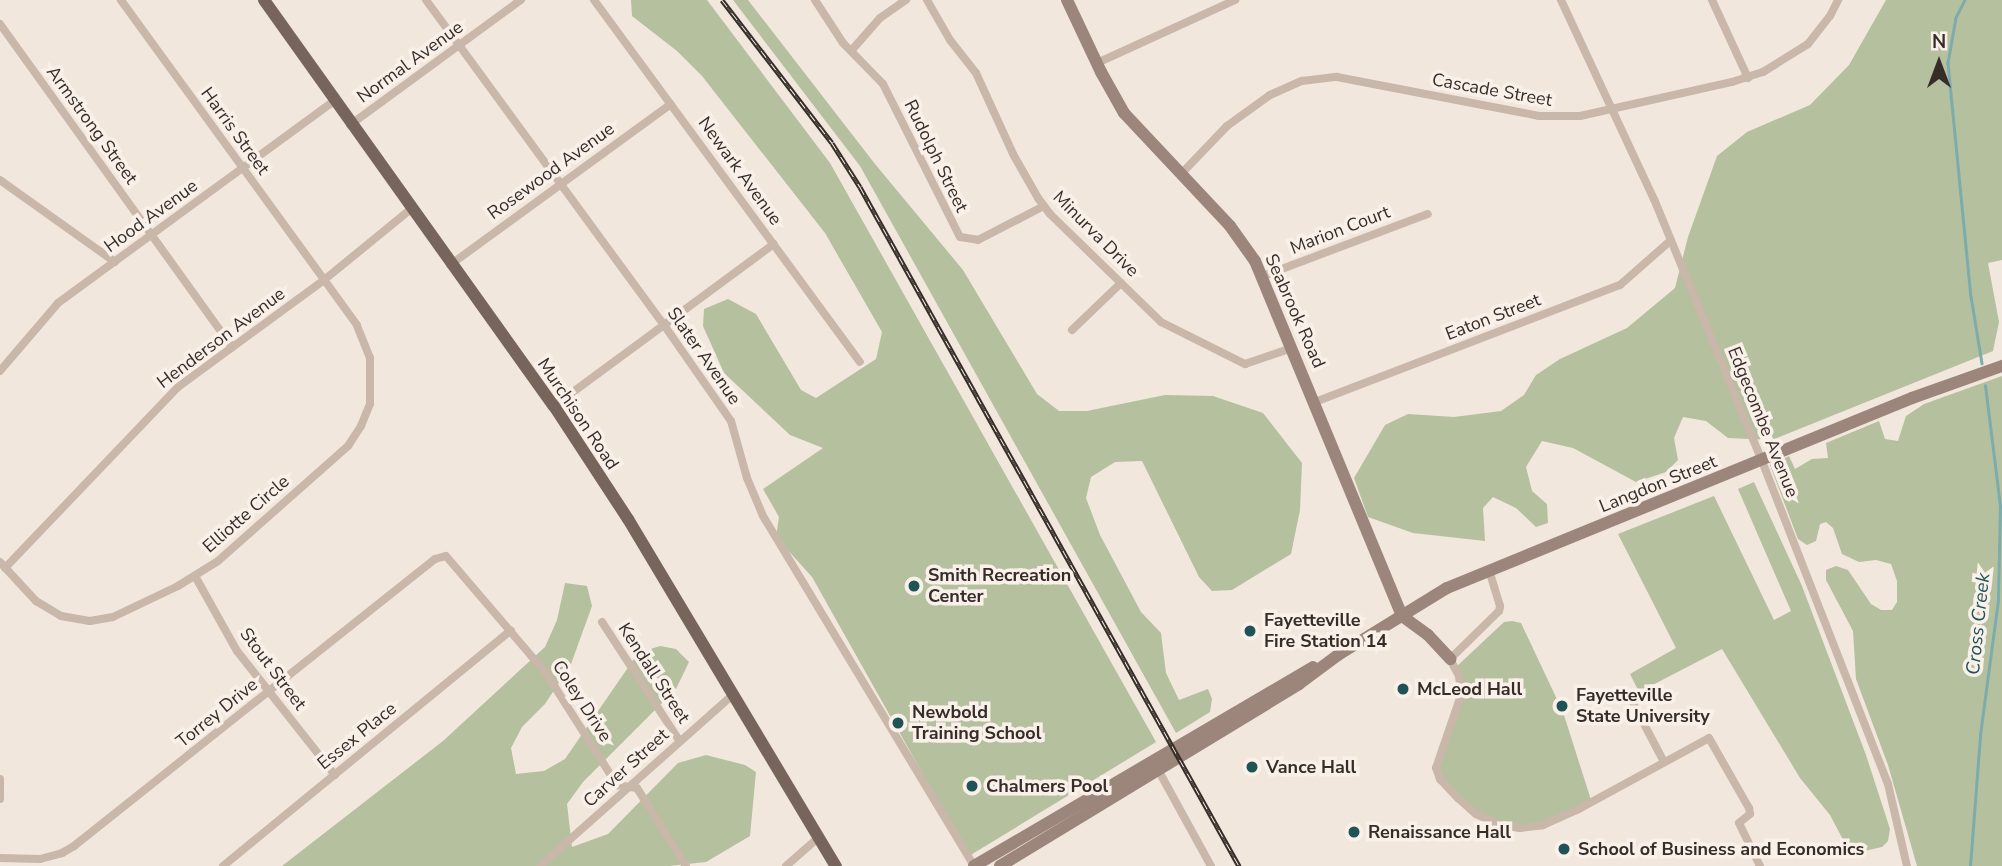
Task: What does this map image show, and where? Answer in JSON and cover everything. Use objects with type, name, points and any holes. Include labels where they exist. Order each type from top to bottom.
[{"type":"main road","name":"Murchison Road","points":[[264,0],[450,265],[554,406],[628,519],[836,866]]},
{"type":"street","name":"Harris Street","points":[[121,0],[324,280]]},
{"type":"street","name":"Slater Avenue","points":[[426,0],[664,325],[730,421],[747,478],[763,516],[974,866]]},
{"type":"street","name":"Normal Avenue","points":[[350,124],[521,0]]},
{"type":"street","name":"Newark Avenue","points":[[594,0],[860,362]]},
{"type":"street","points":[[815,0],[851,51],[880,18],[906,0]]},
{"type":"street","name":"Minurva Drive","points":[[927,0],[950,40],[976,74],[1013,154],[1044,206],[1121,283],[1171,329],[1202,341],[1239,363],[1256,362],[1292,348]]},
{"type":"street","name":"Seabrook Road","points":[[1067,0],[1124,113],[1230,226],[1263,276],[1402,617]]},
{"type":"street","points":[[1097,64],[1234,0]]},
{"type":"street","name":"Edgecombe Avenue","points":[[1561,0],[1670,241],[1762,461],[1874,742],[1899,822],[1907,865]]},
{"type":"street","points":[[1712,0],[1748,78]]},
{"type":"street","name":"Cascade Street","points":[[1181,174],[1227,126],[1269,95],[1291,85],[1337,77],[1539,116],[1569,117],[1748,78],[1779,64],[1808,44],[1820,31],[1838,0]]},
{"type":"street","name":"Armstrong Street","points":[[0,24],[232,347]]},
{"type":"street","name":"Rudolph Street","points":[[851,51],[883,84],[960,237],[978,240],[1044,206]]},
{"type":"street","name":"Hood Avenue","points":[[0,371],[58,303],[334,101]]},
{"type":"street","name":"Rosewood Avenue","points":[[450,265],[671,104]]},
{"type":"street","points":[[0,180],[115,262]]},
{"type":"street","name":"Henderson Avenue","points":[[3,565],[178,387],[324,280],[411,209]]},
{"type":"street","name":"Marion Court","points":[[1263,276],[1428,214]]},
{"type":"street","name":"Eaton Street","points":[[1315,402],[1619,285],[1670,241]]},
{"type":"street","points":[[554,406],[774,244]]},
{"type":"street","name":"Elliotte Circle","points":[[3,565],[51,611],[67,618],[90,621],[113,617],[195,576],[218,561],[339,454],[355,436],[366,416],[372,381],[365,341],[324,280]]},
{"type":"street","points":[[1072,330],[1121,283]]},
{"type":"street","name":"Langdon Street","points":[[974,866],[1299,684],[1338,655],[1447,588],[1912,398],[2002,366]]},
{"type":"street","name":"Coley Drive","points":[[440,556],[450,560],[546,673],[617,785],[637,788],[686,866]]},
{"type":"street","name":"Torrey Drive","points":[[0,858],[40,859],[62,853],[440,556]]},
{"type":"street","points":[[1450,659],[1499,611],[1500,606],[1489,570]]},
{"type":"street","name":"Stout Street","points":[[195,576],[237,651],[335,775]]},
{"type":"street","points":[[1402,617],[1428,635],[1450,659],[1460,676],[1461,695],[1436,768],[1440,779],[1476,814],[1508,827],[1543,825],[1577,810],[1709,738],[1751,814],[1739,823],[1760,866]]},
{"type":"street","name":"Kendall Street","points":[[602,622],[679,740]]},
{"type":"street","name":"Essex Place","points":[[223,866],[511,631]]},
{"type":"street","name":"Carver Street","points":[[540,866],[734,694]]},
{"type":"street","points":[[1634,705],[1664,762]]},
{"type":"street","points":[[1156,765],[1211,866]]},
{"type":"street","name":"Langdon Street","points":[[1000,866],[1156,765]]},
{"type":"street","points":[[0,779],[0,799]]},
{"type":"street","points":[[786,866],[819,837]]},
{"type":"street","points":[[1897,866],[1907,865]]},
{"type":"green space","points":[[631,0],[707,0],[830,163],[1156,742],[969,856],[812,577],[776,537],[779,517],[763,489],[823,448],[790,435],[724,373],[703,326],[704,309],[728,299],[756,314],[801,390],[816,398],[876,359],[882,332],[825,233],[702,76],[677,51],[632,16]]},
{"type":"green space","points":[[733,0],[748,0],[875,164],[963,270],[1037,394],[1059,411],[1087,411],[1165,395],[1213,396],[1263,413],[1302,463],[1300,510],[1291,554],[1232,590],[1212,591],[1199,577],[1142,461],[1115,462],[1091,477],[1086,498],[1100,535],[1141,612],[1161,633],[1166,673],[1179,700],[1208,689],[1212,699],[1210,712],[1176,733],[860,166]]},
{"type":"green space","points":[[1886,0],[2002,0],[2002,260],[1988,263],[1999,322],[1993,351],[1772,440],[1728,438],[1706,421],[1683,417],[1674,438],[1678,460],[1666,472],[1636,482],[1573,448],[1542,441],[1526,467],[1532,491],[1547,504],[1548,523],[1536,527],[1516,508],[1493,497],[1483,508],[1485,541],[1413,533],[1368,517],[1354,478],[1385,425],[1408,414],[1454,417],[1501,411],[1524,395],[1536,375],[1560,359],[1627,328],[1675,288],[1688,237],[1717,156],[1747,132],[1810,105],[1849,65]]},
{"type":"green space","points":[[2002,376],[2002,866],[1917,866],[1888,765],[1856,679],[1853,631],[1826,580],[1826,570],[1836,566],[1848,570],[1871,604],[1881,610],[1892,610],[1897,602],[1897,581],[1891,564],[1876,560],[1859,562],[1842,554],[1833,528],[1826,522],[1820,524],[1816,541],[1807,545],[1798,539],[1770,465],[1789,456],[1795,469],[1812,459],[1828,458],[1826,443],[1879,421],[1885,439],[1898,441],[1906,416],[1924,404]]},
{"type":"green space","points":[[1754,482],[1802,586],[1866,755],[1890,829],[1888,841],[1882,847],[1855,853],[1848,849],[1830,815],[1800,778],[1722,649],[1639,692],[1630,674],[1676,648],[1618,534],[1714,496],[1774,620],[1791,611],[1738,489]]},
{"type":"green space","points":[[565,583],[587,586],[592,606],[571,664],[545,704],[522,727],[511,748],[516,774],[544,771],[565,759],[638,653],[660,646],[676,649],[689,662],[676,689],[583,782],[567,804],[572,847],[608,834],[678,763],[706,755],[745,765],[756,772],[750,836],[706,862],[669,866],[282,866],[443,741],[545,647],[557,620]]},
{"type":"green space","points":[[1504,622],[1521,623],[1563,712],[1592,803],[1543,825],[1497,824],[1458,798],[1436,768],[1461,695],[1455,668]]},
{"type":"waterway","name":"Cross Creek","points":[[1965,0],[1956,18],[1948,63],[1971,296],[1982,363]]},
{"type":"waterway","name":"Cross Creek","points":[[1970,866],[1980,735],[1998,600],[2000,506],[1985,386]]},
{"type":"railway","points":[[722,0],[832,143],[860,187],[1239,866]]},
{"type":"place","name":"Smith Recreation Center","points":[[914,586]]},
{"type":"place","name":"Fayetteville Fire Station 14","points":[[1250,631]]},
{"type":"place","name":"McLeod Hall","points":[[1403,689]]},
{"type":"place","name":"Fayetteville State University","points":[[1562,706]]},
{"type":"place","name":"Newbold Training School","points":[[898,723]]},
{"type":"place","name":"Vance Hall","points":[[1252,767]]},
{"type":"place","name":"Chalmers Pool","points":[[972,786]]},
{"type":"place","name":"Renaissance Hall","points":[[1354,832]]},
{"type":"place","name":"School of Business and Economics","points":[[1564,849]]}]
